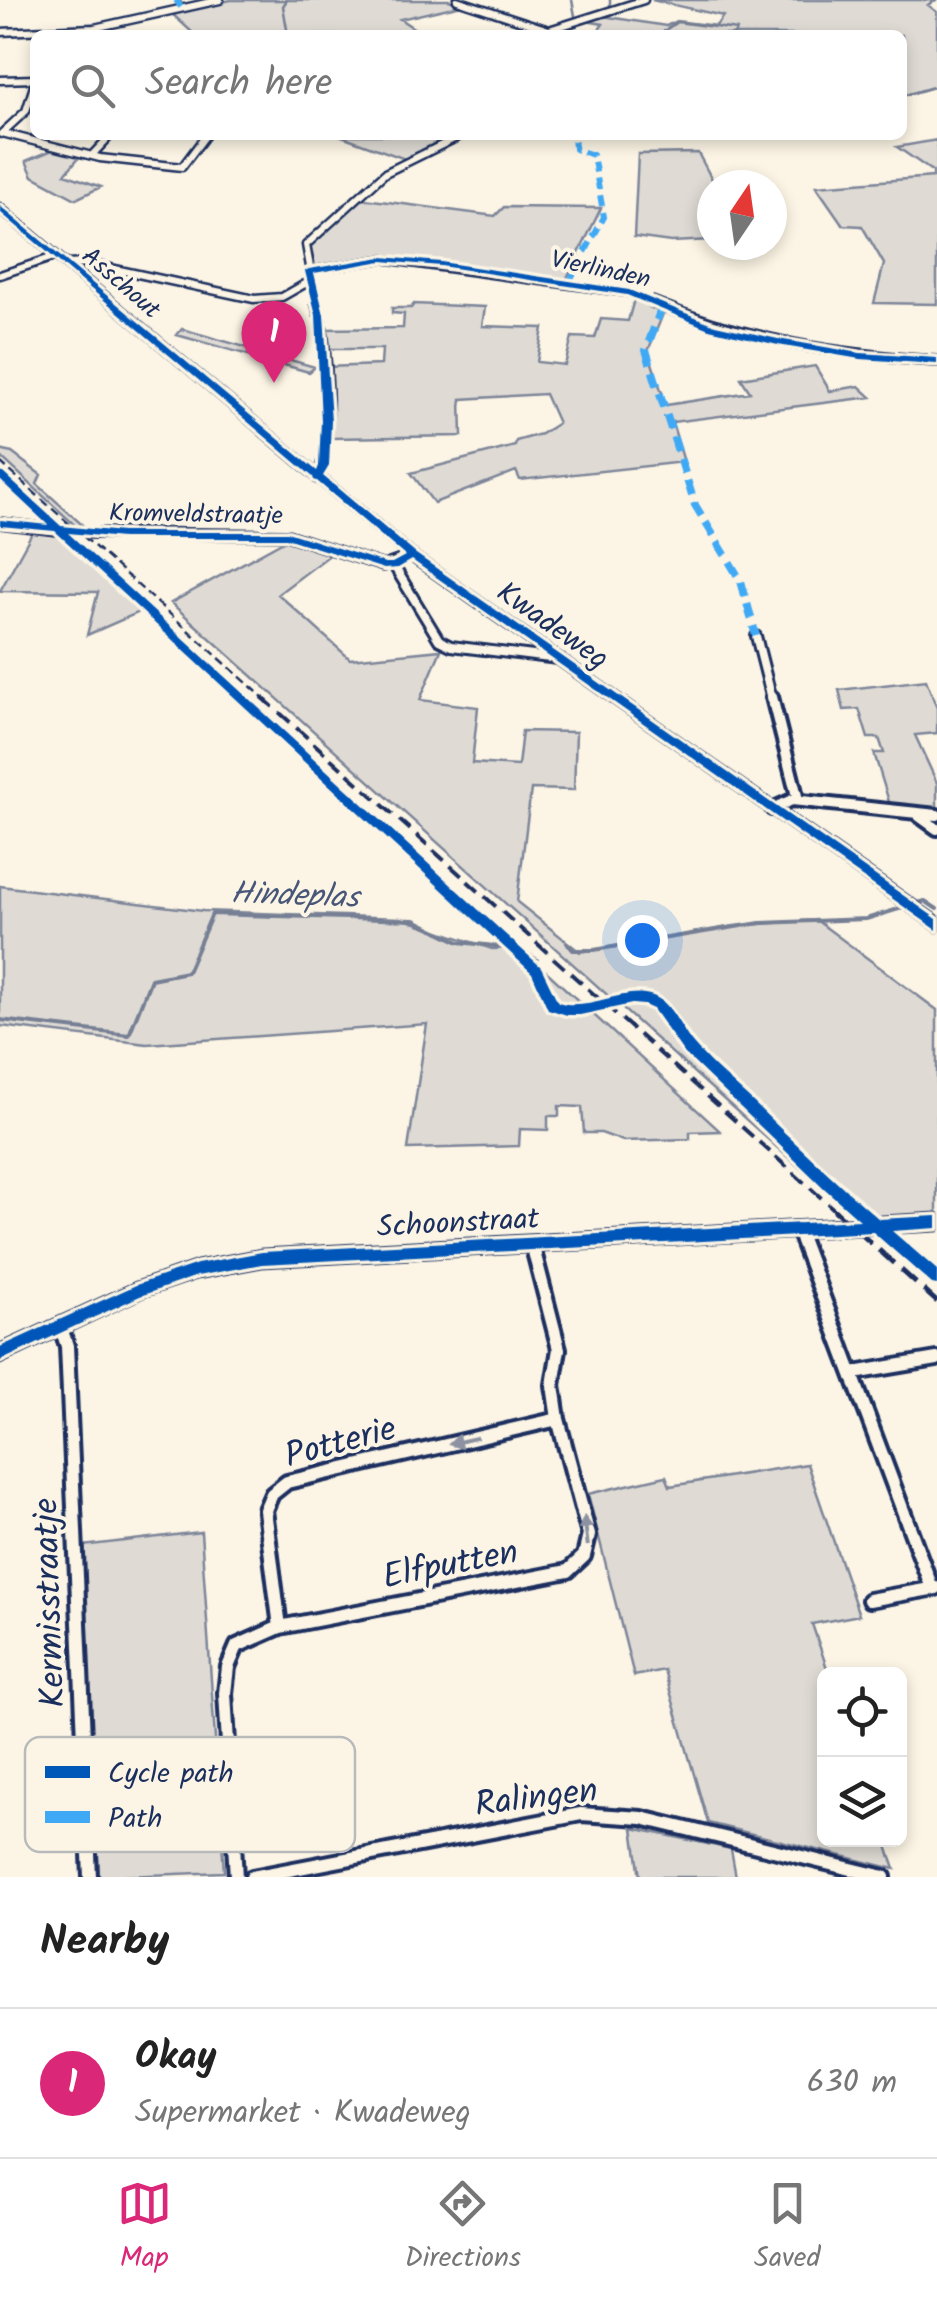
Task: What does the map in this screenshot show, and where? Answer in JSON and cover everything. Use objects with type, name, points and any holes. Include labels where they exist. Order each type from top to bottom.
[{"type":"main road","name":"Asschout","points":[[0,208],[158,342]]},
{"type":"main road","name":"Kwadeweg","points":[[158,342],[412,556],[937,925]]},
{"type":"main road","name":"Schoonstraat","points":[[0,1354],[136,1290],[229,1263],[301,1254],[799,1233],[937,1222]]},
{"type":"street","points":[[77,30],[220,0]]},
{"type":"street","points":[[457,0],[541,30]]},
{"type":"street","points":[[558,30],[644,0]]},
{"type":"street","points":[[0,32],[30,33]]},
{"type":"street","points":[[0,80],[30,81]]},
{"type":"street","points":[[1,134],[26,111],[30,98]]},
{"type":"street","points":[[1,134],[100,158],[182,168],[202,140]]},
{"type":"street","points":[[93,154],[106,140]]},
{"type":"street","points":[[317,478],[324,466],[326,422],[320,314],[310,281],[306,245],[322,226],[385,173],[452,140]]},
{"type":"street","points":[[0,275],[29,269],[57,256]]},
{"type":"street","name":"Vierlinden","points":[[309,270],[382,259],[460,266],[630,293],[712,327],[778,342],[860,356],[937,361]]},
{"type":"street","points":[[67,264],[87,263],[243,297],[314,298]]},
{"type":"street","points":[[272,299],[290,294],[310,281]]},
{"type":"street","name":"Kromveldstraatje","points":[[0,523],[66,531]]},
{"type":"street","name":"Kromveldstraatje","points":[[91,533],[287,535],[364,562],[394,566]]},
{"type":"street","points":[[394,566],[412,556]]},
{"type":"street","name":"Kwadeweg","points":[[394,566],[438,640],[451,646],[558,660]]},
{"type":"street","points":[[756,636],[798,800]]},
{"type":"street","points":[[772,809],[798,800],[918,816],[937,815]]},
{"type":"street","points":[[918,816],[937,830]]},
{"type":"street","points":[[799,1233],[934,1588],[869,1600]]},
{"type":"street","name":"Elfputten","points":[[228,1737],[225,1684],[228,1663],[234,1649],[247,1638],[280,1627],[568,1571],[580,1565],[588,1552],[590,1535],[558,1418],[553,1385],[559,1350],[532,1244]]},
{"type":"street","name":"Kermisstraatje","points":[[61,1328],[67,1346],[84,1737]]},
{"type":"street","points":[[854,1373],[937,1359]]},
{"type":"street","name":"Potterie","points":[[280,1627],[265,1510],[272,1494],[287,1482],[558,1418]]},
{"type":"street","name":"Ralingen","points":[[252,1877],[557,1816],[595,1814],[702,1830],[884,1877]]},
{"type":"street","name":"Kermisstraatje","points":[[89,1852],[90,1877]]},
{"type":"street","name":"Elfputten","points":[[235,1852],[236,1877]]},
{"type":"shaded area","points":[[231,0],[449,0],[462,5],[400,19],[416,30],[190,30],[170,12]]},
{"type":"shaded area","points":[[652,0],[937,0],[928,5],[937,12],[937,86],[907,95],[907,30],[599,30],[603,24],[580,20],[596,15],[666,26],[676,21],[716,26],[723,16]]},
{"type":"shaded area","points":[[353,140],[445,140],[405,159]]},
{"type":"shaded area","points":[[937,140],[937,304],[874,303],[884,264],[862,226],[843,225],[816,186],[933,177],[933,172],[897,147]]},
{"type":"shaded area","points":[[57,148],[80,156],[65,174],[101,187],[76,199],[33,176],[26,161]]},
{"type":"shaded area","points":[[698,153],[707,170],[697,170],[697,241],[634,237],[638,154]]},
{"type":"shaded area","points":[[357,198],[495,216],[504,207],[601,208],[566,280],[389,257],[316,268],[309,245]]},
{"type":"shaded area","points":[[635,296],[665,309],[648,351],[666,405],[750,392],[741,378],[815,366],[830,391],[859,386],[871,397],[672,422],[684,462],[520,480],[516,471],[434,503],[411,473],[515,446],[516,441],[541,434],[558,423],[545,394],[461,399],[462,436],[332,438],[325,367],[381,365],[382,349],[324,349],[324,329],[403,328],[404,314],[392,313],[392,308],[411,308],[414,304],[485,307],[482,326],[543,328],[537,362],[565,365],[572,337],[595,338],[601,319],[628,321]]},
{"type":"shaded area","points":[[182,329],[315,367],[309,372],[177,335]]},
{"type":"shaded area","points":[[0,450],[12,453],[41,475],[37,484],[88,530],[79,529],[0,456]]},
{"type":"shaded area","points":[[33,531],[68,535],[149,608],[87,635],[98,592],[0,591]]},
{"type":"shaded area","points":[[287,539],[331,554],[278,594],[350,659],[441,650],[420,700],[478,707],[472,763],[518,766],[522,731],[576,732],[574,790],[531,789],[517,902],[580,952],[734,926],[816,920],[937,1010],[937,1213],[859,1221],[171,603]]},
{"type":"shaded area","points":[[926,680],[937,708],[937,733],[915,735],[937,783],[937,812],[891,808],[874,753],[884,753],[879,738],[868,738],[859,709],[844,710],[839,690]]},
{"type":"shaded area","points":[[0,886],[203,911],[401,918],[492,949],[521,948],[720,1131],[690,1132],[690,1139],[623,1141],[601,1133],[584,1133],[582,1107],[559,1106],[559,1116],[548,1116],[548,1130],[520,1129],[519,1146],[408,1149],[427,1024],[147,1044],[0,1026]]},
{"type":"shaded area","points":[[807,1464],[859,1615],[812,1624],[827,1667],[817,1667],[817,1847],[887,1847],[895,1869],[708,1823],[664,1670],[634,1676],[588,1494],[666,1476],[670,1486]]},
{"type":"shaded area","points":[[201,1532],[215,1737],[92,1737],[82,1546]]},
{"type":"shaded area","points":[[633,1828],[731,1849],[736,1877],[640,1877]]},
{"type":"shaded area","points":[[98,1852],[223,1852],[224,1872],[99,1877]]},
{"type":"waterway","points":[[180,0],[182,5]]},
{"type":"waterway","points":[[287,0],[283,6],[287,30]]},
{"type":"waterway","points":[[572,0],[575,16]]},
{"type":"waterway","points":[[610,0],[610,5]]},
{"type":"waterway","points":[[665,30],[677,22],[737,30]]},
{"type":"waterway","points":[[907,95],[937,86]]},
{"type":"waterway","name":"Hindeplas","points":[[567,943],[573,950],[594,950],[760,923],[866,919],[925,901],[937,909]]},
{"type":"waterway","name":"Hindeplas","points":[[0,1020],[129,1035],[151,979],[187,972],[212,914],[415,920],[459,942],[521,949],[537,960]]},
{"type":"railway","points":[[0,462],[265,699]]},
{"type":"railway","points":[[262,697],[837,1212]]},
{"type":"railway","points":[[834,1210],[937,1302]]},
{"type":"marked path","points":[[176,0],[181,7]]},
{"type":"marked path","points":[[569,282],[604,217],[593,155],[575,149],[574,140]]},
{"type":"marked path","points":[[662,306],[646,350],[695,505],[741,581],[756,636]]},
{"type":"cycle path","points":[[0,208],[412,556],[937,925]]},
{"type":"cycle path","points":[[317,478],[324,466],[326,421],[320,315],[309,271],[382,259],[441,264],[629,293],[712,327],[778,342],[860,356],[937,361]]},
{"type":"cycle path","points":[[0,475],[537,970],[553,1005],[580,1010],[632,999],[658,1005],[689,1049],[830,1185],[937,1279]]},
{"type":"cycle path","points":[[0,523],[122,535],[287,535],[384,566],[394,566],[412,556]]},
{"type":"cycle path","points":[[0,1354],[136,1291],[197,1270],[262,1258],[937,1222]]},
{"type":"place","name":"Okay","points":[[274,383]]}]
